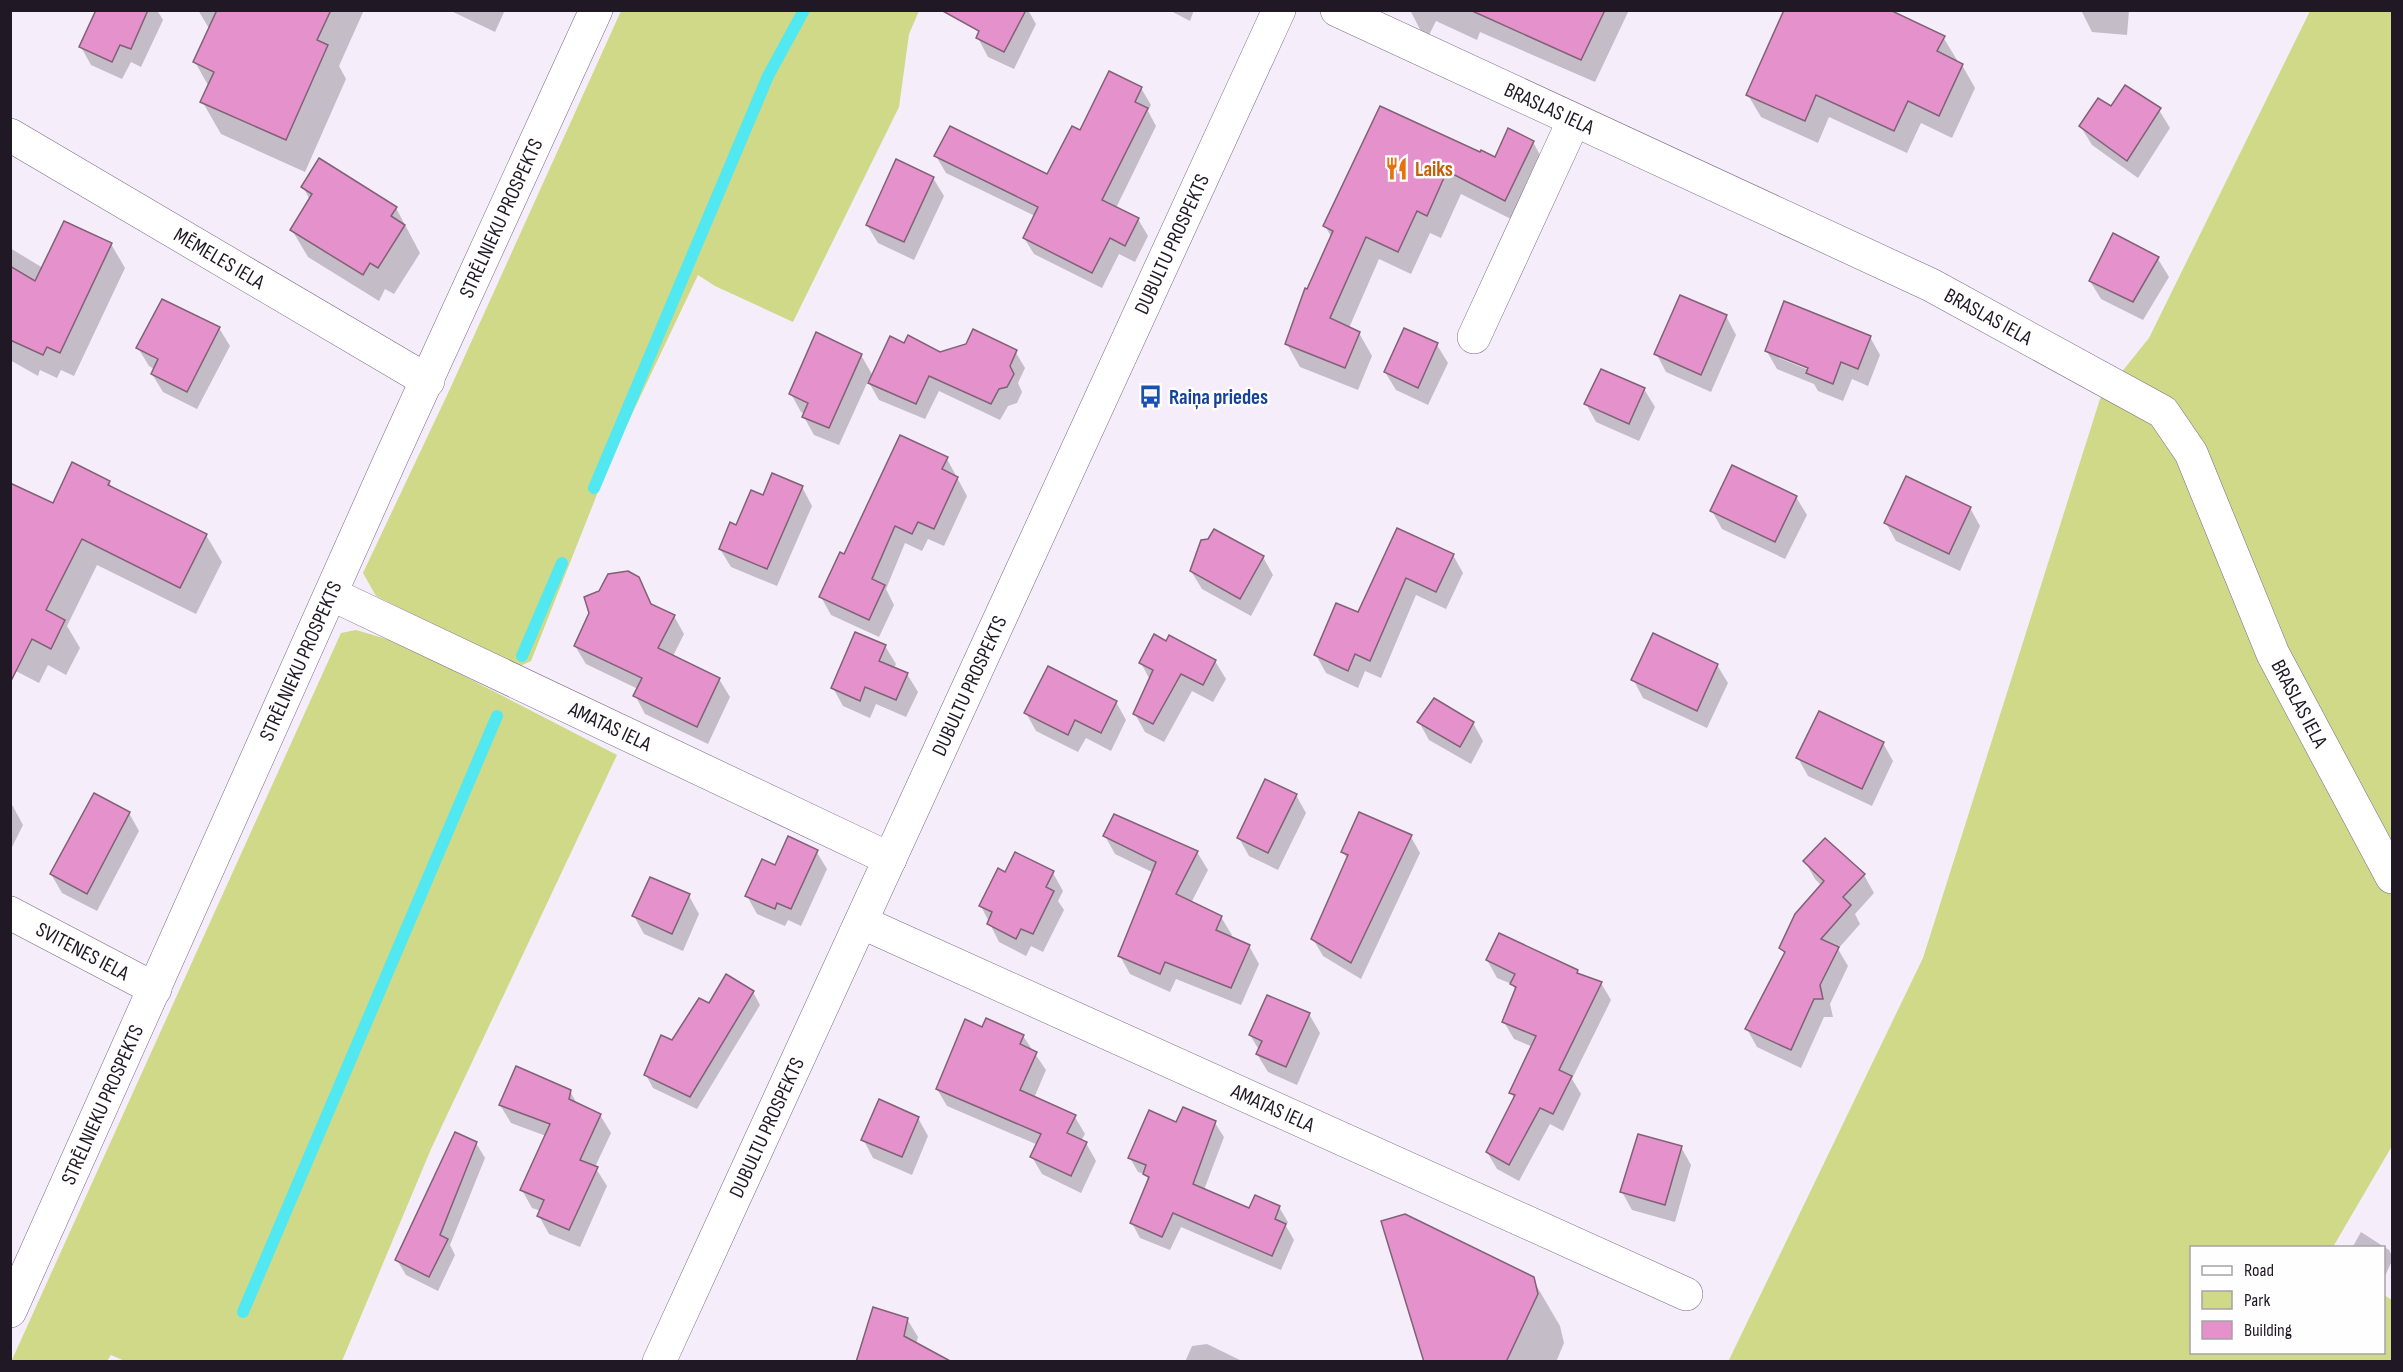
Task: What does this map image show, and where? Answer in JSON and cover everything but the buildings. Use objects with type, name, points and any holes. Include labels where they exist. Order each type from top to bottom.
[{"type":"street","name":"STRĒLNIEKU PROSPEKTS","points":[[10,1311],[392,456],[596,10]]},
{"type":"street","name":"DUBULTU PROSPEKTS","points":[[659,1362],[1279,10]]},
{"type":"street","name":"BRASLAS IELA","points":[[1337,10],[1930,285],[2163,412],[2191,453],[2273,654],[2392,877]]},
{"type":"street","points":[[1474,337],[1574,120]]},
{"type":"street","name":"MĒMELES IELA","points":[[10,135],[428,381]]},
{"type":"street","name":"AMATAS IELA","points":[[332,594],[890,859]]},
{"type":"street","name":"SVITENES IELA","points":[[10,913],[154,989]]},
{"type":"street","name":"AMATAS IELA","points":[[861,922],[1686,1293]]},
{"type":"green space","points":[[621,11],[919,11],[909,34],[899,107],[793,322],[715,286],[698,275],[613,454],[531,661],[518,667],[376,596],[363,573],[449,391]]},
{"type":"green space","points":[[2310,11],[2392,11],[2392,1146],[2334,1246],[2190,1246],[2190,1354],[2385,1354],[2385,1296],[2392,1300],[2392,1361],[1728,1362],[1923,958],[2100,399],[2149,338]]},
{"type":"green space","points":[[356,630],[400,643],[617,755],[431,1149],[342,1361],[127,1362],[111,1355],[107,1361],[11,1362],[341,633]]},
{"type":"waterway","points":[[594,488],[768,76],[804,10]]},
{"type":"waterway","points":[[522,656],[562,563]]},
{"type":"waterway","points":[[243,1312],[497,716]]},
{"type":"place","name":"Laiks","points":[[1397,169]]},
{"type":"place","name":"Raiņa priedes","points":[[1151,397]]}]
